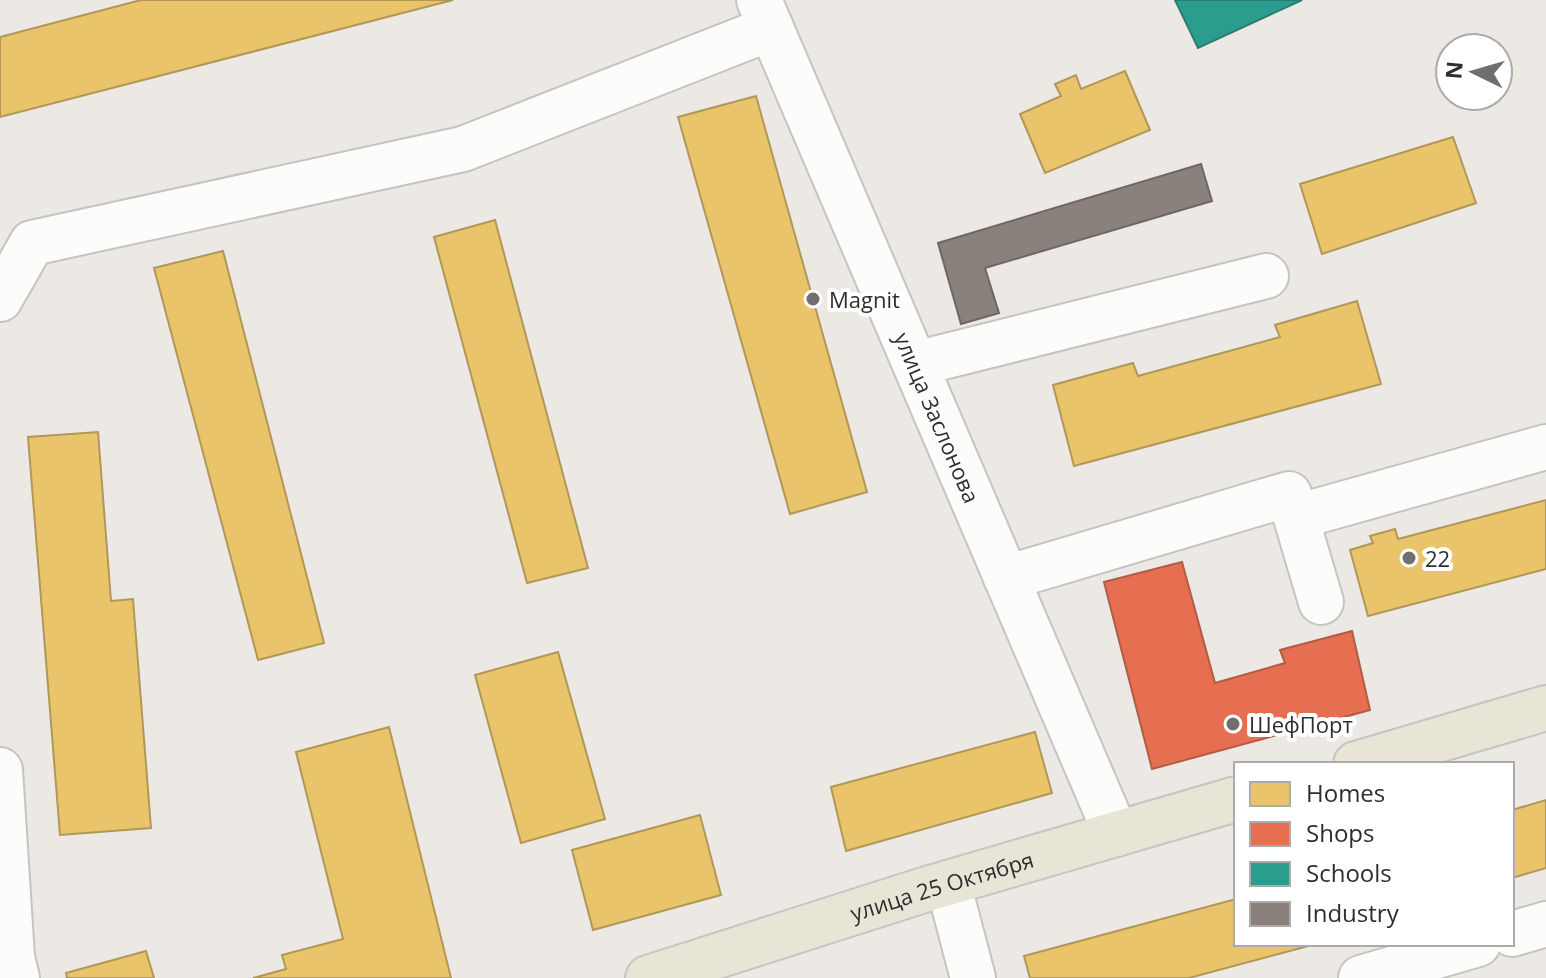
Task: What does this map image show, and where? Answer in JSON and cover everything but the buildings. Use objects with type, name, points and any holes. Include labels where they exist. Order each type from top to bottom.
[{"type":"main road","points":[[1363,762],[1546,708]]},
{"type":"main road","name":"улица 25 Октября","points":[[648,978],[948,883],[1234,800]]},
{"type":"street","points":[[0,299],[32,243],[463,149],[765,14]]},
{"type":"street","name":"улица Заслонова","points":[[765,14],[1116,834]]},
{"type":"street","points":[[915,364],[1266,276]]},
{"type":"street","points":[[1296,517],[1546,447]]},
{"type":"street","points":[[1006,578],[1289,494],[1321,602]]},
{"type":"street","points":[[0,770],[12,957],[17,978]]},
{"type":"street","points":[[948,883],[973,978]]},
{"type":"street","points":[[1514,933],[1546,924]]},
{"type":"street","points":[[1361,978],[1471,946]]},
{"type":"place","name":"Magnit","points":[[813,299]]},
{"type":"place","name":"22","points":[[1409,558]]},
{"type":"place","name":"ШефПорт","points":[[1233,724]]}]
